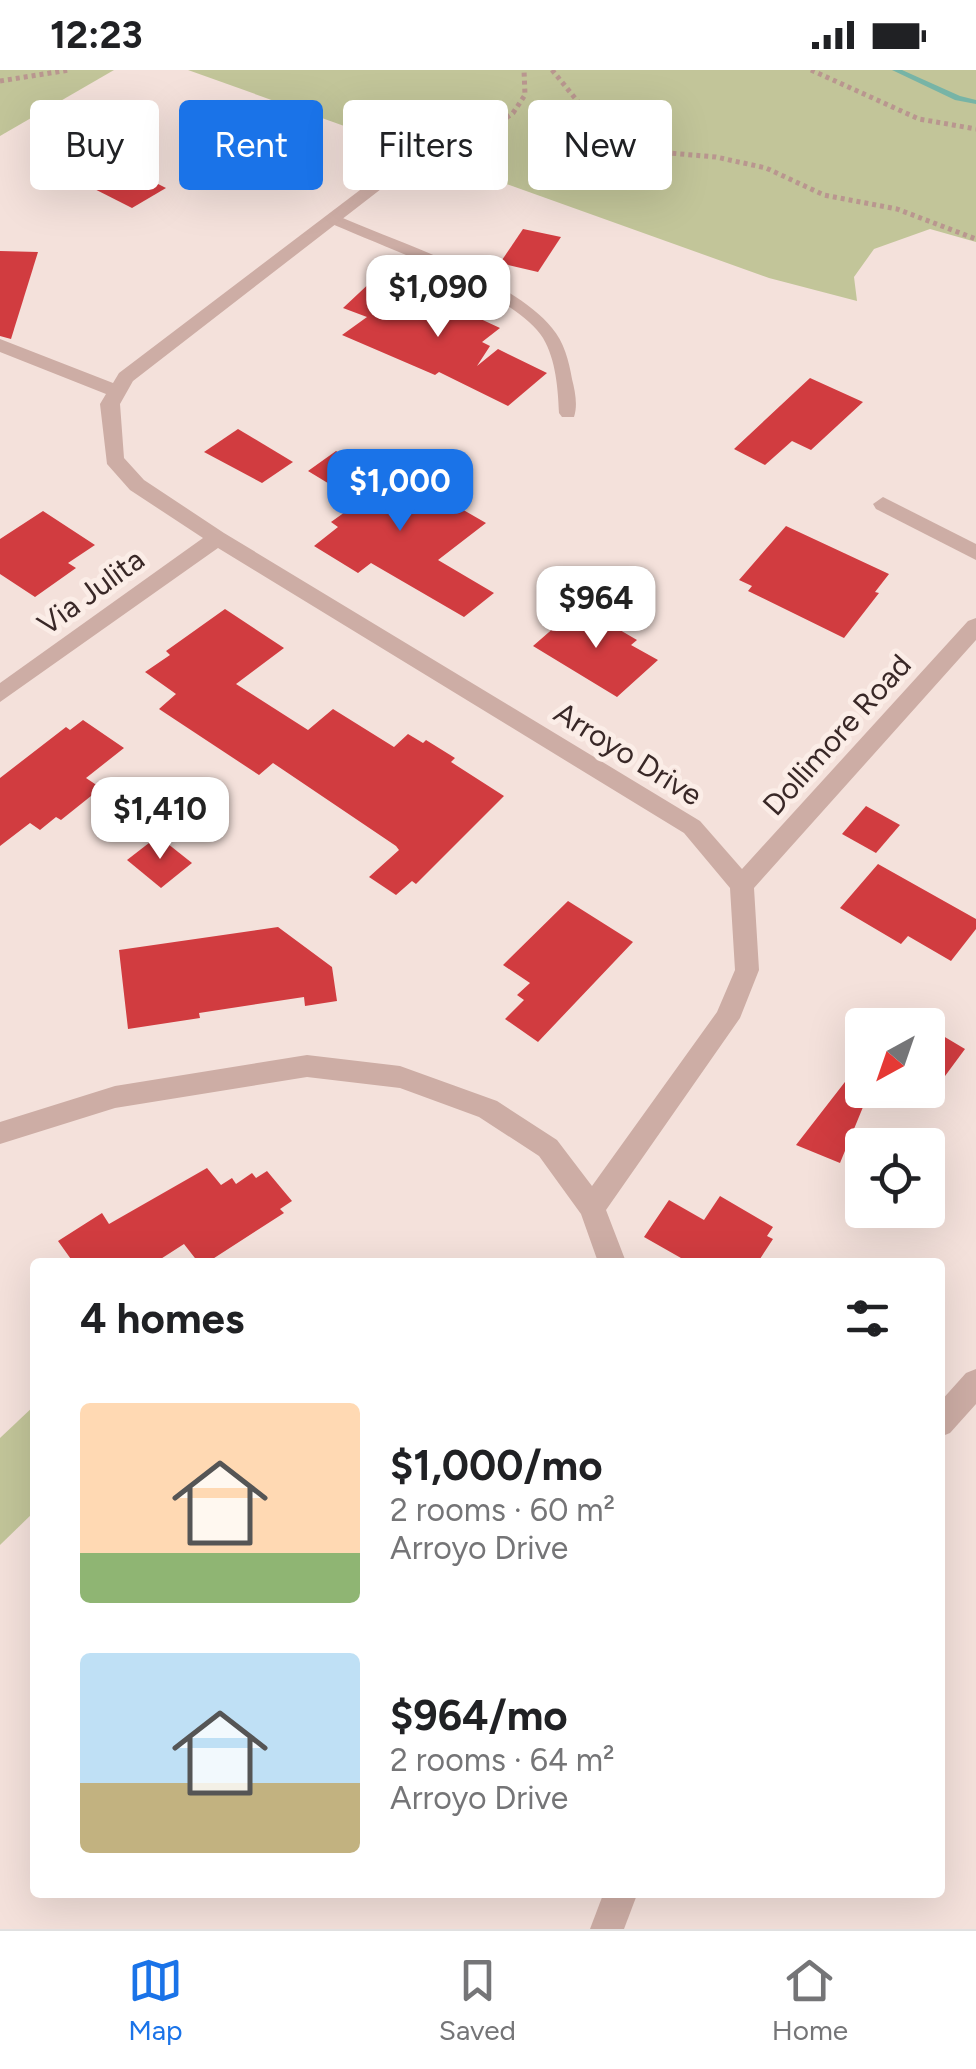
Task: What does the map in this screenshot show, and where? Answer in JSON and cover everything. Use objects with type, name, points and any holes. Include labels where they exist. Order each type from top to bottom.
[{"type":"street","points":[[0,345],[116,391],[126,376],[370,190]]},
{"type":"street","name":"Arroyo Drive","points":[[116,391],[110,404],[114,459],[137,485],[217,538],[692,827],[742,884]]},
{"type":"street","points":[[883,504],[976,553]]},
{"type":"street","name":"Via Julita","points":[[0,694],[217,538]]},
{"type":"street","name":"Dollimore Road","points":[[742,884],[976,626]]},
{"type":"street","points":[[592,1208],[726,1018],[747,970],[742,884]]},
{"type":"street","points":[[0,1133],[115,1098],[307,1066],[400,1077],[488,1109],[548,1148],[592,1208],[611,1258]]},
{"type":"street","points":[[945,1417],[976,1383]]},
{"type":"street","points":[[607,1929],[620,1898]]},
{"type":"lane","points":[[333,219],[522,306],[548,333],[568,393],[568,413]]},
{"type":"path","points":[[0,81],[68,70]]},
{"type":"path","points":[[508,117],[525,94],[524,70]]},
{"type":"path","points":[[552,70],[598,126],[632,142],[670,153],[716,156],[766,168],[824,195],[896,209],[976,238]]},
{"type":"path","points":[[811,70],[919,119],[976,129]]},
{"type":"green space","points":[[0,70],[114,70],[62,100],[30,100],[30,119],[0,136]]},
{"type":"green space","points":[[188,70],[976,70],[976,242],[930,229],[874,249],[854,277],[857,301],[769,278],[508,185],[508,100],[343,100],[343,125],[323,118],[323,100],[272,100]]},
{"type":"green space","points":[[30,1410],[30,1516],[0,1545],[0,1438]]},
{"type":"building","points":[[159,184],[166,188],[132,208],[96,190],[159,190]]},
{"type":"building","points":[[523,229],[561,237],[538,272],[500,263]]},
{"type":"building","points":[[0,251],[38,252],[11,339],[0,336]]},
{"type":"building","points":[[375,278],[431,296],[500,328],[482,342],[490,346],[477,366],[498,349],[547,373],[508,406],[439,372],[435,375],[342,335],[367,317],[343,308]]},
{"type":"building","points":[[810,378],[863,402],[811,450],[792,441],[765,465],[734,449]]},
{"type":"building","points":[[238,429],[293,462],[262,483],[204,452]]},
{"type":"building","points":[[336,451],[437,507],[446,500],[486,523],[438,560],[494,593],[464,617],[371,563],[358,573],[314,546],[338,527],[331,522],[359,502],[308,471]]},
{"type":"building","points":[[43,511],[95,545],[68,563],[76,568],[35,597],[0,574],[0,539]]},
{"type":"building","points":[[786,526],[889,574],[844,638],[748,591],[752,586],[739,580]]},
{"type":"building","points":[[579,606],[637,640],[631,645],[658,660],[617,697],[533,646]]},
{"type":"building","points":[[225,609],[284,648],[236,684],[308,730],[333,709],[394,747],[408,734],[423,743],[426,740],[455,758],[451,762],[504,796],[416,884],[412,881],[396,895],[369,877],[399,850],[396,846],[273,763],[259,775],[159,709],[176,694],[145,672],[170,655],[166,651]]},
{"type":"building","points":[[83,720],[124,748],[86,778],[101,788],[61,820],[56,817],[40,830],[30,823],[0,846],[0,778],[66,727],[70,730]]},
{"type":"building","points":[[866,806],[900,825],[876,853],[842,834]]},
{"type":"building","points":[[158,836],[192,863],[161,888],[127,860]]},
{"type":"building","points":[[878,864],[976,919],[976,929],[951,961],[908,936],[901,944],[840,908]]},
{"type":"building","points":[[568,901],[633,942],[538,1042],[505,1019],[524,1000],[517,995],[530,983],[503,965]]},
{"type":"building","points":[[278,927],[332,967],[337,1001],[305,1006],[304,997],[199,1013],[200,1018],[128,1029],[119,950]]},
{"type":"building","points":[[945,1037],[965,1049],[945,1076]]},
{"type":"building","points":[[845,1082],[845,1108],[863,1108],[854,1128],[845,1128],[845,1151],[840,1163],[796,1145]]},
{"type":"building","points":[[207,1168],[221,1185],[232,1178],[236,1184],[252,1173],[256,1178],[267,1171],[292,1201],[280,1209],[284,1213],[214,1258],[195,1258],[184,1244],[162,1258],[70,1258],[58,1241],[102,1213],[109,1224]]},
{"type":"building","points":[[720,1196],[773,1227],[767,1236],[773,1239],[761,1258],[681,1258],[644,1237],[669,1200],[704,1220]]},
{"type":"waterway","points":[[896,70],[976,102]]}]
